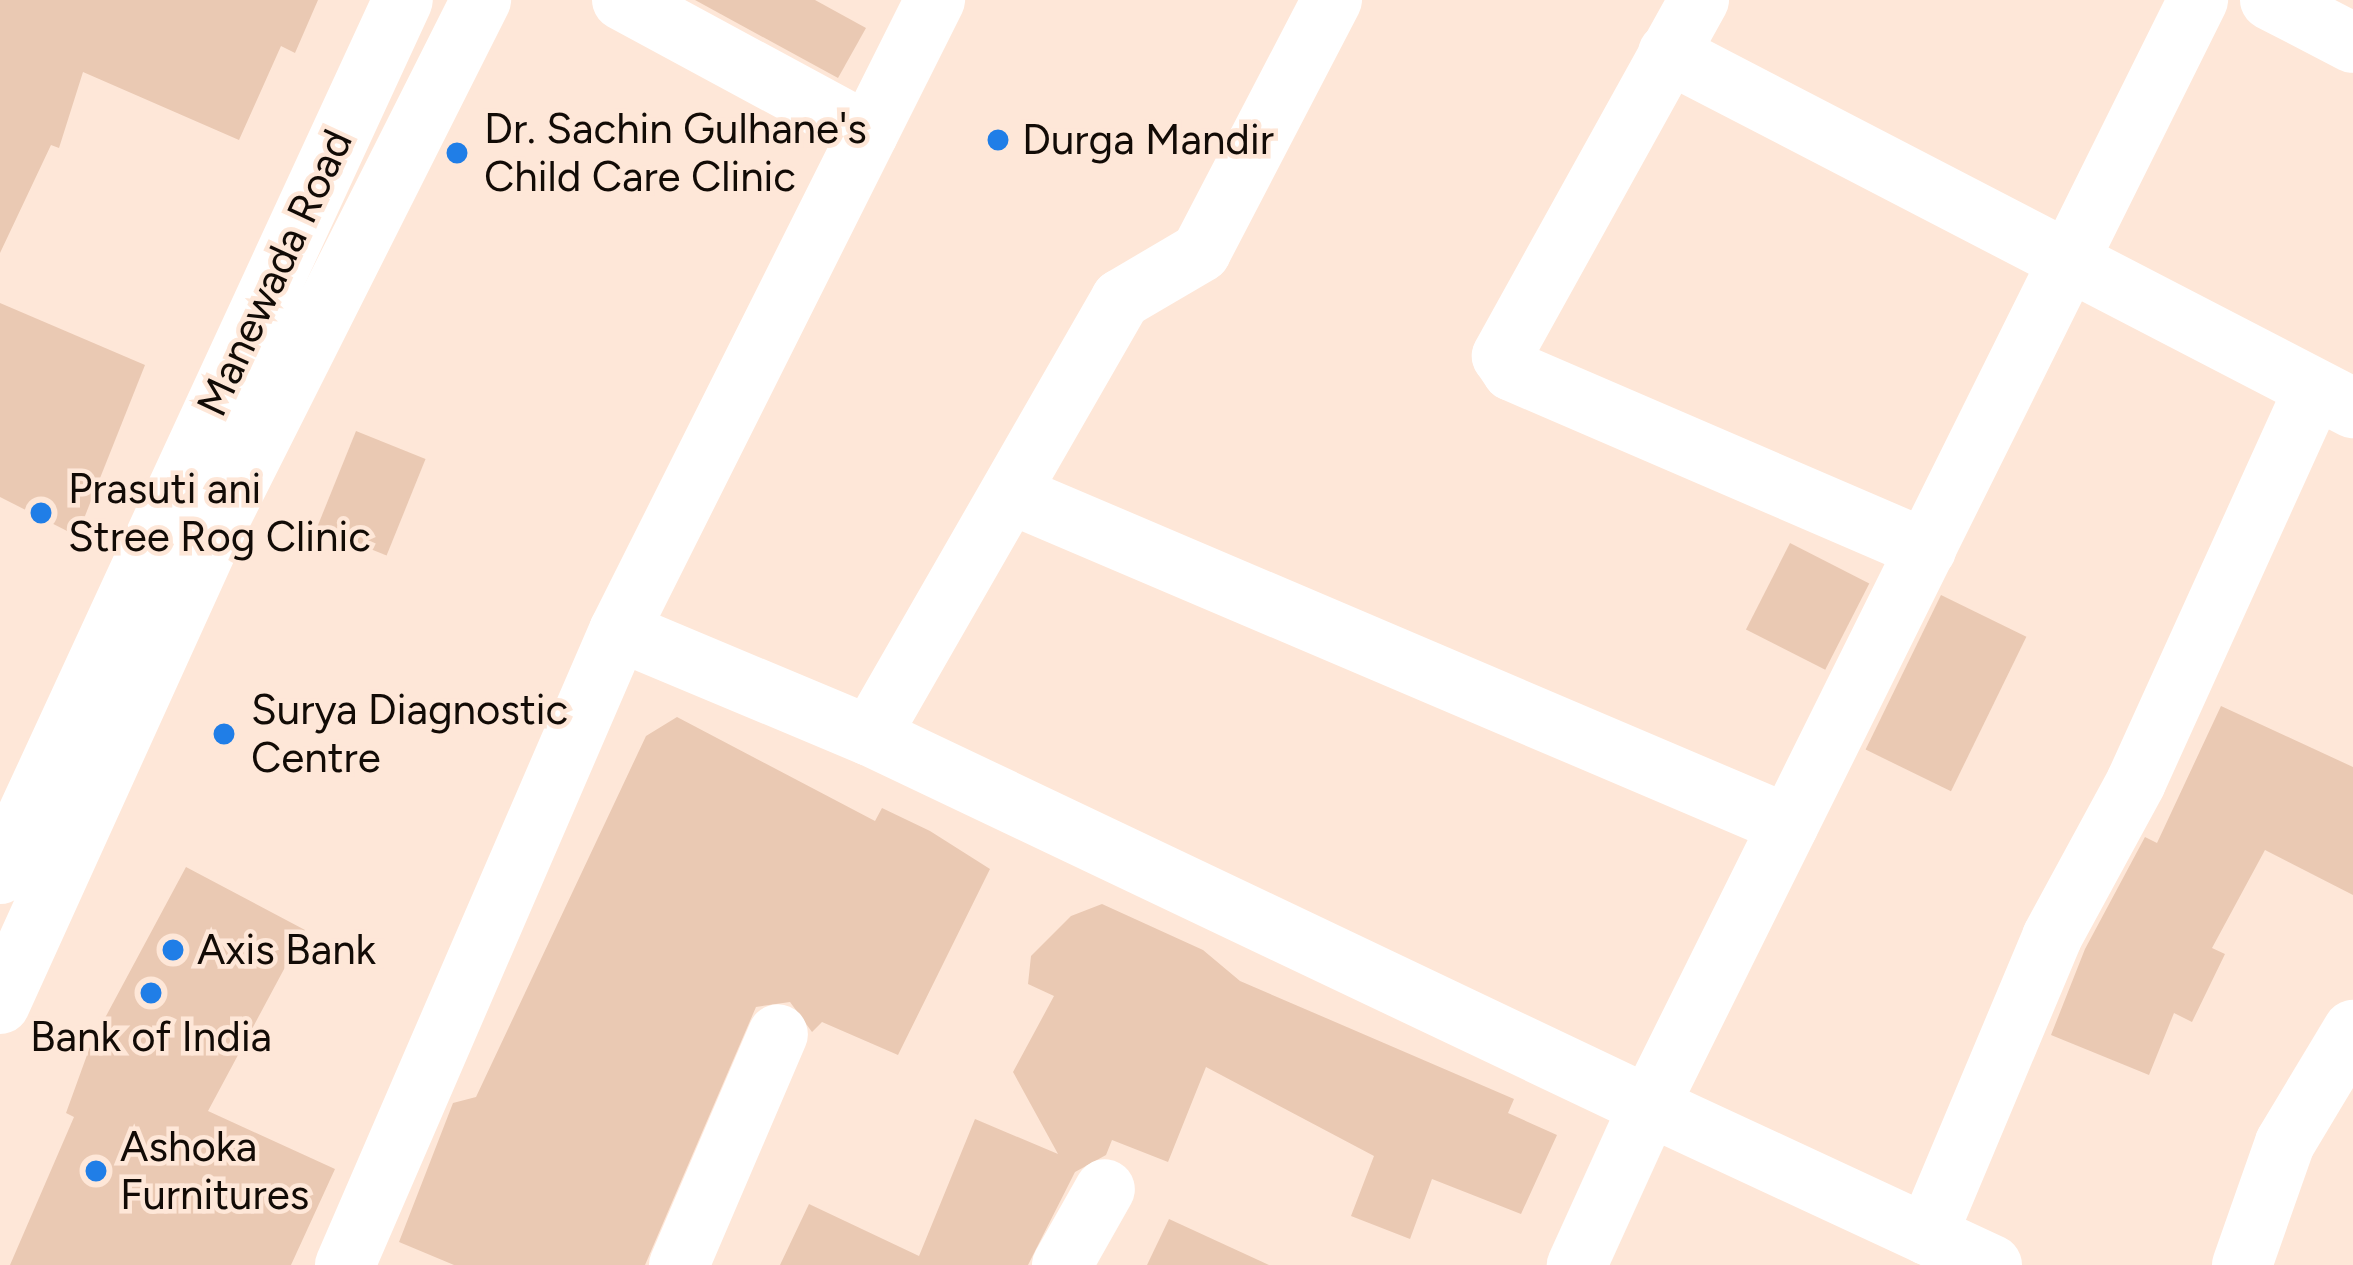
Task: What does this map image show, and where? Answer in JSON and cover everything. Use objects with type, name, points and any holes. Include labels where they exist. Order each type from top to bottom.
[{"type":"street","name":"Manewada Road","points":[[0,874],[403,0]]},
{"type":"street","points":[[0,1004],[221,518],[481,0]]},
{"type":"street","points":[[622,0],[868,133]]},
{"type":"street","points":[[344,1265],[619,631],[935,0]]},
{"type":"street","points":[[870,736],[1121,299],[1201,251],[1332,0]]},
{"type":"street","points":[[1699,0],[1502,356],[1512,371],[1926,549]]},
{"type":"street","points":[[1576,1265],[1649,1106],[1926,549],[2060,263],[2198,0]]},
{"type":"street","points":[[2270,0],[2349,27]]},
{"type":"street","points":[[1669,52],[2060,263],[2333,398],[2052,937],[1927,1235]]},
{"type":"street","points":[[1012,494],[1789,825]]},
{"type":"street","points":[[619,631],[870,736],[1992,1265]]},
{"type":"street","points":[[2242,1265],[2285,1143],[2353,1030]]},
{"type":"street","points":[[680,1265],[778,1034]]},
{"type":"street","points":[[1062,1265],[1106,1189]]},
{"type":"building","points":[[0,0],[318,0],[295,53],[281,46],[239,140],[83,72],[59,148],[51,145],[0,253]]},
{"type":"building","points":[[695,0],[815,0],[866,28],[838,78]]},
{"type":"building","points":[[0,303],[145,365],[77,536],[0,497]]},
{"type":"building","points":[[356,431],[426,459],[387,556],[317,527]]},
{"type":"building","points":[[1790,543],[1869,583],[1825,670],[1746,629]]},
{"type":"building","points":[[1941,595],[2026,637],[1951,791],[1866,750]]},
{"type":"building","points":[[2221,706],[2353,767],[2353,895],[2265,850],[2212,948],[2225,954],[2192,1022],[2174,1013],[2149,1075],[2051,1035],[2085,949],[2145,837],[2157,843]]},
{"type":"building","points":[[677,717],[875,821],[882,808],[930,831],[990,869],[898,1055],[822,1022],[812,1032],[790,1002],[756,1007],[645,1265],[454,1265],[399,1242],[453,1103],[476,1097],[646,736]]},
{"type":"building","points":[[186,867],[305,930],[208,1111],[335,1169],[291,1265],[10,1265],[74,1117],[66,1113],[91,1044]]},
{"type":"building","points":[[1102,904],[1203,950],[1240,981],[1514,1099],[1508,1113],[1557,1135],[1521,1214],[1432,1179],[1410,1239],[1351,1216],[1374,1156],[1206,1067],[1168,1162],[1112,1140],[1106,1155],[1075,1172],[1028,1265],[780,1265],[809,1204],[919,1256],[975,1119],[1058,1154],[1013,1072],[1054,996],[1028,984],[1031,956],[1071,916]]},
{"type":"building","points":[[1169,1219],[1269,1265],[1147,1265]]},
{"type":"place","name":"Durga Mandir","points":[[998,140]]},
{"type":"place","name":"Dr. Sachin Gulhane's Child Care Clinic","points":[[457,153]]},
{"type":"place","name":"Prasuti ani Stree Rog Clinic","points":[[41,513]]},
{"type":"place","name":"Surya Diagnostic Centre","points":[[224,734]]},
{"type":"place","name":"Axis Bank","points":[[173,950]]},
{"type":"place","name":"Bank of India","points":[[151,993]]},
{"type":"place","name":"Ashoka Furnitures","points":[[96,1171]]}]
